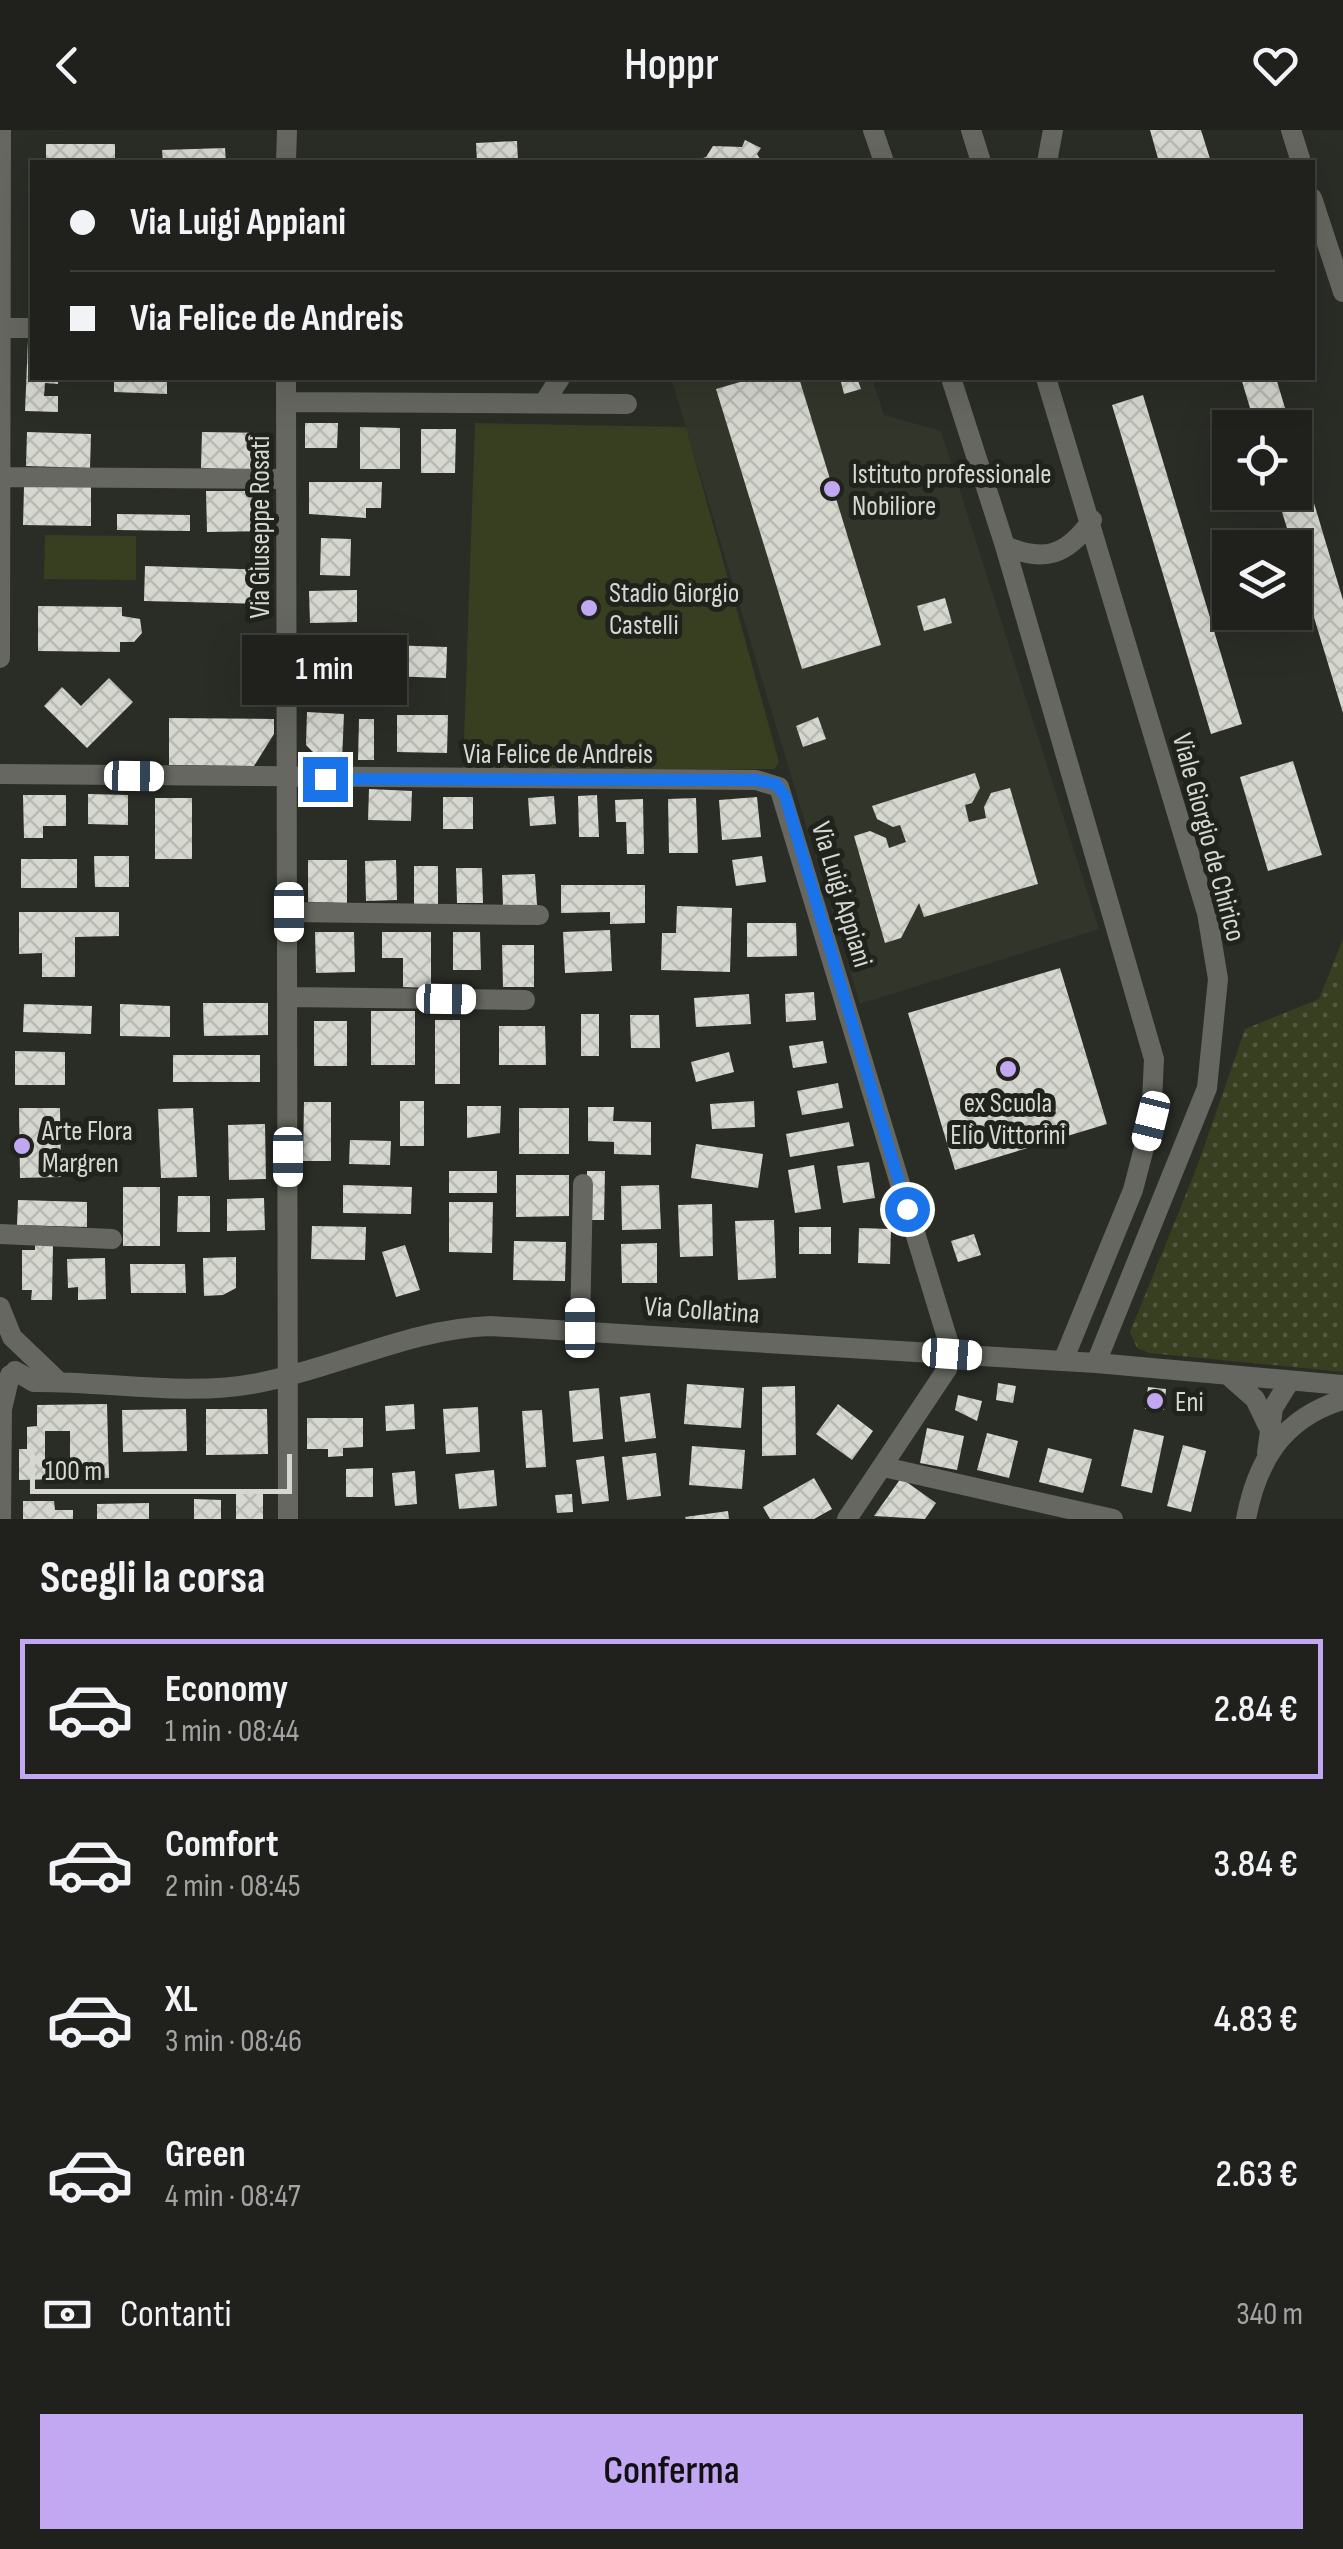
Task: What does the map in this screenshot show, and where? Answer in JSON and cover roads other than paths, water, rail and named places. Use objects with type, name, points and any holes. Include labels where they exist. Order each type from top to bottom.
[{"type":"street","points":[[0,658],[1,130]]},
{"type":"street","points":[[286,130],[286,160]]},
{"type":"street","points":[[874,130],[883,160]]},
{"type":"street","points":[[971,130],[980,160]]},
{"type":"street","points":[[1047,160],[1053,130]]},
{"type":"street","points":[[1290,130],[1300,160]]},
{"type":"street","points":[[1315,207],[1343,292]]},
{"type":"street","points":[[2,328],[30,328]]},
{"type":"street","name":"Via Giuseppe Rosati","points":[[286,380],[289,912]]},
{"type":"street","points":[[544,403],[559,380]]},
{"type":"street","points":[[952,380],[1005,546],[1154,1060],[1151,1121],[1133,1190],[1063,1362]]},
{"type":"street","name":"Viale Giorgio de Chirico","points":[[1047,380],[1092,520],[1206,913],[1218,978],[1207,1088],[1096,1363]]},
{"type":"street","points":[[286,402],[627,404]]},
{"type":"street","points":[[2,477],[286,479]]},
{"type":"street","points":[[1005,546],[1034,557],[1054,555],[1072,546],[1092,520]]},
{"type":"street","name":"Via Felice de Andreis","points":[[0,774],[756,780],[776,784],[785,796]]},
{"type":"street","name":"Via Luigi Appiani","points":[[785,796],[952,1354]]},
{"type":"street","points":[[288,1519],[289,912],[540,916]]},
{"type":"street","points":[[289,997],[525,1000]]},
{"type":"street","points":[[580,1328],[583,1184]]},
{"type":"street","points":[[0,1234],[112,1239]]},
{"type":"street","points":[[0,1307],[20,1361],[8,1375],[1,1406],[1,1519]]},
{"type":"street","name":"Via Collatina","points":[[8,1375],[30,1382],[217,1386],[288,1377],[438,1330],[490,1326],[580,1328],[1096,1363],[1288,1384],[1342,1396]]},
{"type":"street","points":[[10,1338],[58,1380]]},
{"type":"street","points":[[847,1519],[948,1369],[952,1354]]},
{"type":"street","points":[[1228,1376],[1255,1399],[1277,1428]]},
{"type":"street","points":[[1246,1519],[1277,1428],[1292,1407],[1288,1384]]},
{"type":"street","points":[[1277,1428],[1342,1396]]},
{"type":"street","points":[[884,1467],[1113,1519]]},
{"type":"place","name":"Istituto professionale Nobiliore","points":[[832,489]]},
{"type":"place","name":"Stadio Giorgio Castelli","points":[[589,608]]},
{"type":"place","name":"ex Scuola Elio Vittorini","points":[[1008,1069]]},
{"type":"place","name":"Arte Flora Margren","points":[[22,1146]]},
{"type":"place","name":"Eni","points":[[1155,1401]]}]
